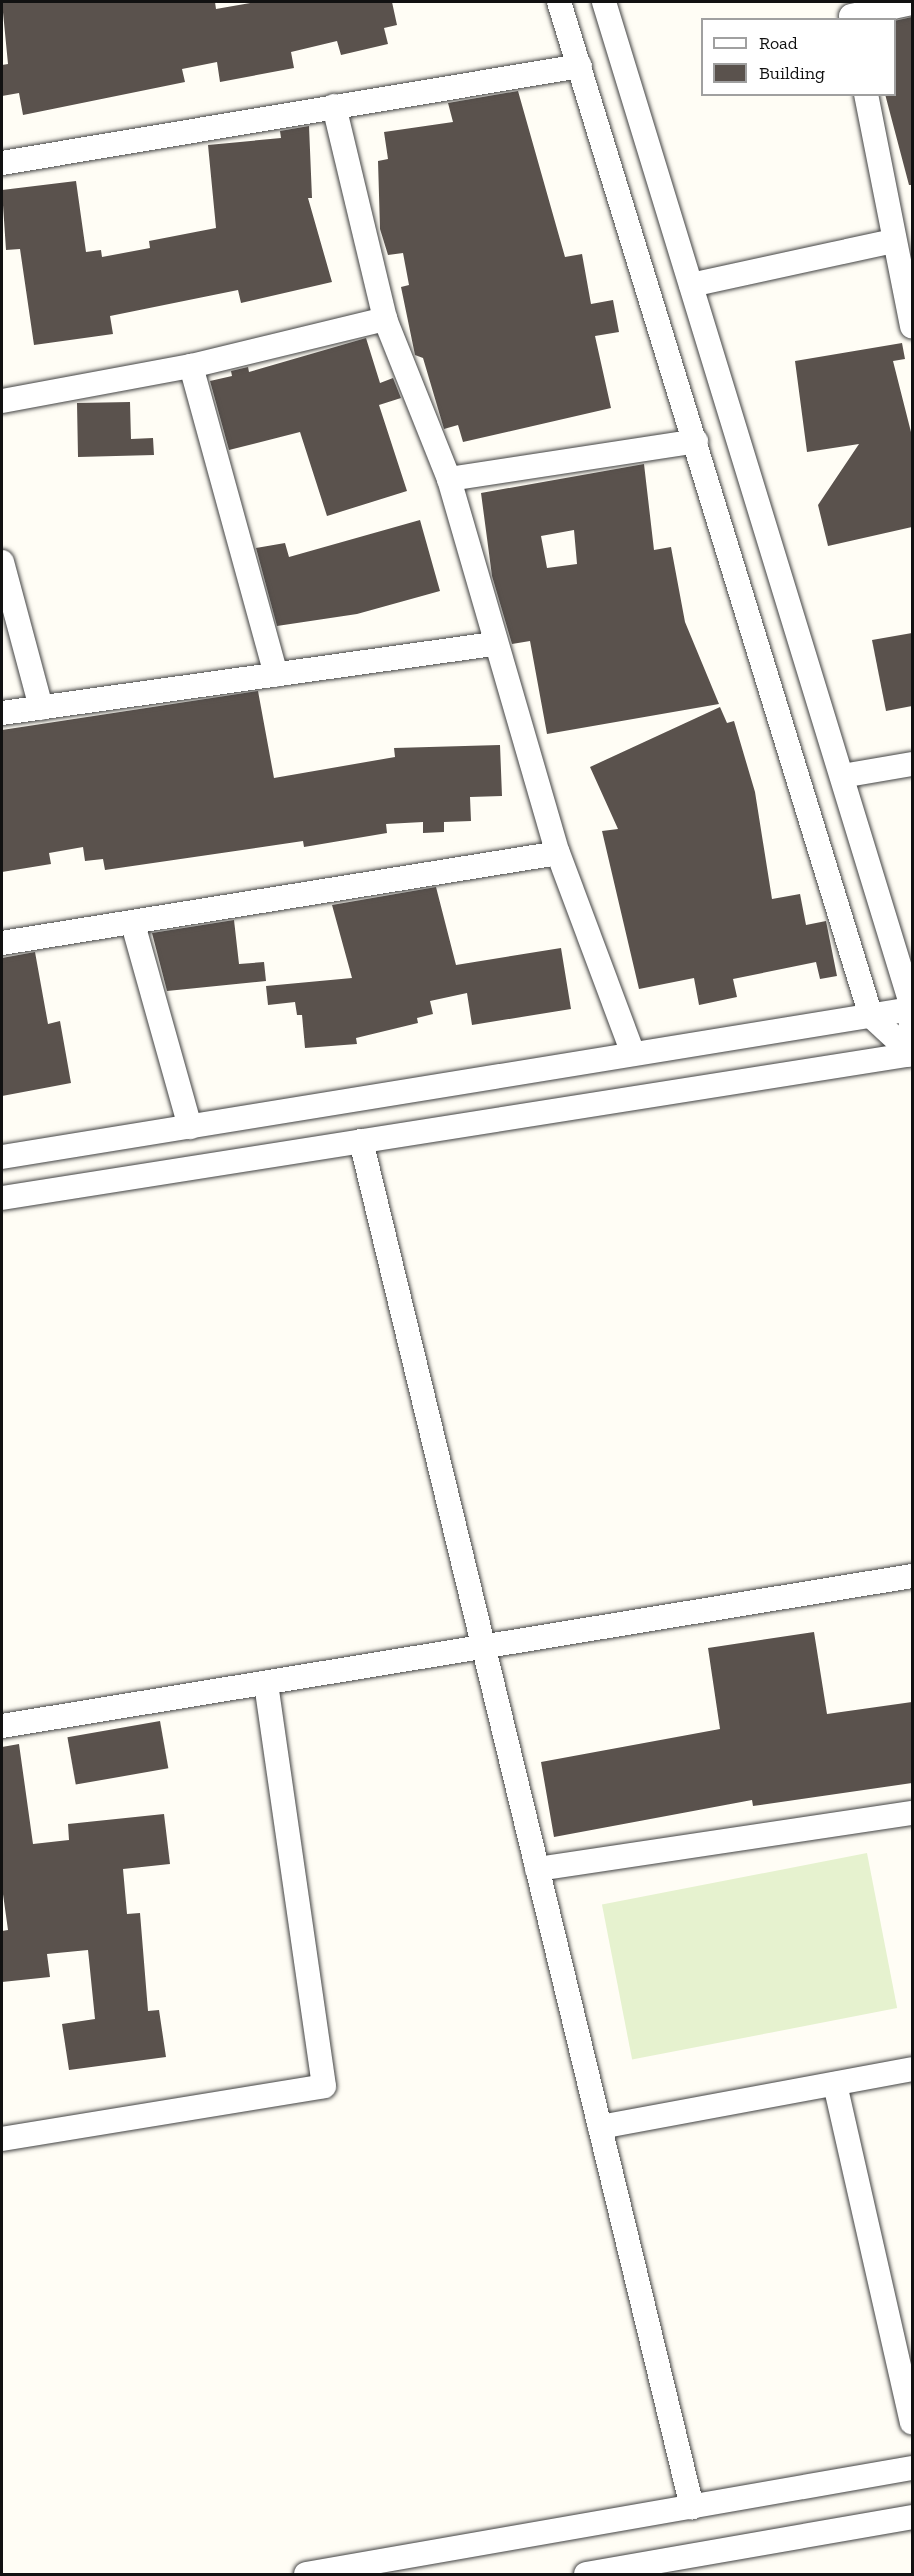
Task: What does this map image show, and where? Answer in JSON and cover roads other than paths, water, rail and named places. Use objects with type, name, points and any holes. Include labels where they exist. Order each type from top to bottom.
[{"type":"street","points":[[559,2],[696,441],[871,1016],[910,1054]]},
{"type":"street","points":[[2,1157],[632,1052],[912,1008],[604,2]]},
{"type":"street","points":[[850,12],[912,3]]},
{"type":"street","points":[[2,163],[334,105],[580,66]]},
{"type":"street","points":[[866,96],[893,241],[912,327]]},
{"type":"street","points":[[334,105],[385,319],[449,479],[494,644],[558,853],[632,1052]]},
{"type":"street","points":[[692,285],[893,241]]},
{"type":"street","points":[[2,400],[191,366],[385,319]]},
{"type":"street","points":[[191,366],[276,674]]},
{"type":"street","points":[[449,479],[696,441]]},
{"type":"street","points":[[2,562],[40,708]]},
{"type":"street","points":[[2,713],[494,644]]},
{"type":"street","points":[[842,776],[912,764]]},
{"type":"street","points":[[2,943],[133,924],[558,853]]},
{"type":"street","points":[[133,924],[190,1127]]},
{"type":"street","points":[[910,1054],[912,1014]]},
{"type":"street","points":[[2,1198],[910,1054]]},
{"type":"street","points":[[361,1141],[692,2507]]},
{"type":"street","points":[[2,1726],[912,1576]]},
{"type":"street","points":[[2,2139],[324,2086],[266,1683]]},
{"type":"street","points":[[537,1869],[912,1813]]},
{"type":"street","points":[[600,2127],[912,2069]]},
{"type":"street","points":[[835,2084],[912,2422]]},
{"type":"street","points":[[306,2574],[912,2468]]},
{"type":"street","points":[[586,2574],[708,2564],[912,2517]]}]
